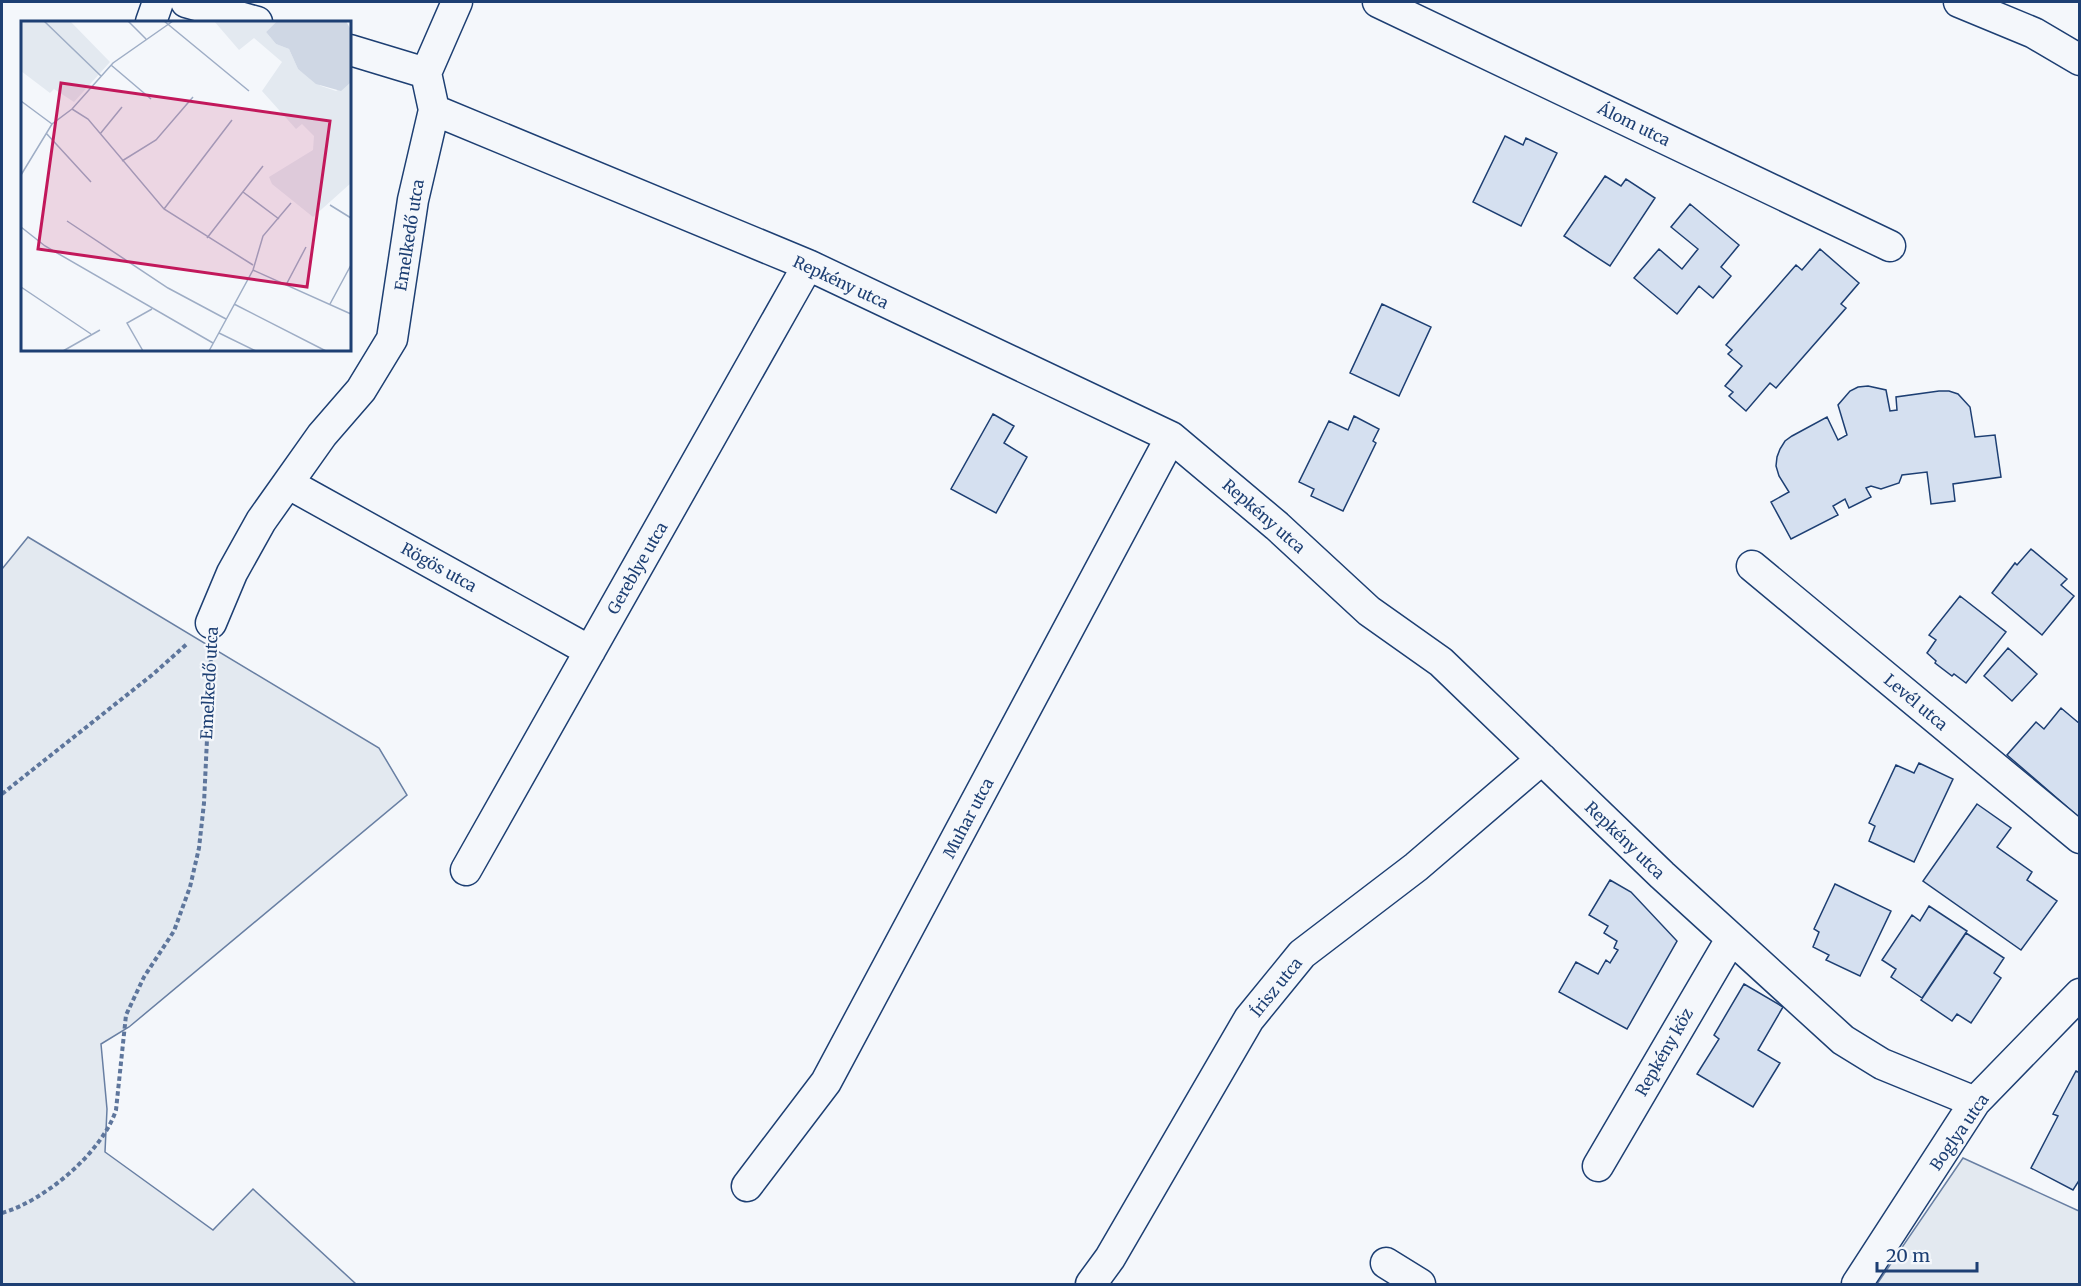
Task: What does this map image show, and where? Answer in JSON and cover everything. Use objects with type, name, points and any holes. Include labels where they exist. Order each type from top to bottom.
[{"type":"street","points":[[151,21],[158,2]]},
{"type":"street","points":[[186,2],[253,21]]},
{"type":"street","points":[[351,50],[426,73],[457,2]]},
{"type":"street","name":"Álom utca","points":[[1378,2],[1890,246]]},
{"type":"street","points":[[1959,2],[2034,33],[2079,60]]},
{"type":"street","name":"Emelkedő utca","points":[[211,623],[232,573],[261,520],[322,435],[361,390],[392,339],[413,200],[434,110],[426,73]]},
{"type":"street","name":"Repkény utca","points":[[434,110],[808,266],[1171,437],[1277,526],[1369,610],[1441,662],[1662,875],[1843,1040],[1882,1064],[1975,1102]]},
{"type":"street","name":"Gereblye utca","points":[[466,870],[808,266]]},
{"type":"street","name":"Muhar utca","points":[[747,1186],[826,1082],[1171,437]]},
{"type":"street","name":"Rögös utca","points":[[289,484],[590,651]]},
{"type":"street","name":"Levél utca","points":[[1752,566],[2079,838]]},
{"type":"street","name":"Írisz utca","points":[[1091,1284],[1110,1258],[1250,1019],[1302,954],[1416,867],[1542,759]]},
{"type":"street","name":"Repkény köz","points":[[1598,1166],[1731,939]]},
{"type":"street","name":"Boglya utca","points":[[1857,1284],[1975,1102],[2079,994]]},
{"type":"street","points":[[1386,1263],[1420,1284]]},
{"type":"path","points":[[2,794],[152,675],[211,623]]},
{"type":"path","name":"Emelkedő utca","points":[[2,1213],[45,1192],[75,1168],[97,1146],[113,1120],[126,1015],[144,977],[174,931],[190,887],[199,848],[204,803],[211,674],[211,623]]},
{"type":"shaded area","points":[[28,537],[379,748],[407,795],[129,1027],[101,1044],[107,1109],[105,1152],[213,1230],[253,1189],[356,1284],[2,1284],[2,569]]},
{"type":"shaded area","points":[[1963,1158],[2079,1211],[2079,1284],[1877,1284]]},
{"type":"building","points":[[1505,136],[1523,145],[1526,138],[1557,153],[1521,226],[1473,202]]},
{"type":"building","points":[[1605,176],[1621,186],[1626,179],[1655,198],[1610,266],[1564,236]]},
{"type":"building","points":[[1690,204],[1739,245],[1721,267],[1731,276],[1713,298],[1699,286],[1677,314],[1634,278],[1659,249],[1682,269],[1698,249],[1671,227]]},
{"type":"building","points":[[1820,249],[1859,283],[1841,304],[1846,308],[1776,388],[1770,383],[1746,411],[1729,396],[1733,392],[1725,386],[1742,366],[1728,354],[1732,350],[1726,345],[1796,265],[1802,270]]},
{"type":"building","points":[[1382,304],[1431,327],[1399,396],[1350,373]]},
{"type":"building","points":[[1868,386],[1886,390],[1890,411],[1897,410],[1896,397],[1939,391],[1958,394],[1970,407],[1975,437],[1995,435],[2001,477],[1953,484],[1955,501],[1931,504],[1927,472],[1902,475],[1899,483],[1881,489],[1871,486],[1866,488],[1871,497],[1849,508],[1845,499],[1833,506],[1838,515],[1791,539],[1771,502],[1789,492],[1776,466],[1780,449],[1792,436],[1827,417],[1838,440],[1847,435],[1838,405],[1850,391]]},
{"type":"building","points":[[993,414],[1014,426],[1004,443],[1027,457],[996,513],[951,489]]},
{"type":"building","points":[[1354,416],[1379,429],[1373,441],[1376,443],[1343,511],[1311,496],[1314,489],[1299,482],[1329,421],[1348,430]]},
{"type":"building","points":[[2031,549],[2067,579],[2061,585],[2074,596],[2042,635],[1992,593],[2015,563],[2017,565]]},
{"type":"building","points":[[1960,596],[2006,632],[1966,683],[1935,663],[1936,661],[1927,653],[1936,640],[1929,635]]},
{"type":"building","points":[[2008,648],[2037,674],[2012,701],[1984,676]]},
{"type":"building","points":[[2061,708],[2080,724],[2080,818],[2007,755],[2036,722],[2044,729]]},
{"type":"building","points":[[1919,763],[1953,779],[1914,862],[1869,841],[1875,826],[1869,823],[1896,765],[1914,773]]},
{"type":"building","points":[[1977,804],[2011,828],[1997,847],[2032,872],[2027,880],[2057,901],[2021,950],[1923,881]]},
{"type":"building","points":[[1610,880],[1631,892],[1677,941],[1627,1029],[1559,992],[1576,962],[1598,974],[1606,960],[1610,963],[1618,950],[1614,948],[1617,941],[1604,933],[1608,926],[1589,915]]},
{"type":"building","points":[[1835,884],[1891,911],[1860,976],[1826,960],[1829,955],[1813,947],[1819,932],[1814,929]]},
{"type":"building","points":[[1929,906],[1967,931],[1922,998],[1891,977],[1896,969],[1882,960],[1912,915],[1920,921]]},
{"type":"building","points":[[1966,933],[2004,958],[1994,973],[2001,978],[1971,1023],[1957,1014],[1952,1021],[1921,1000]]},
{"type":"building","points":[[1744,984],[1783,1007],[1758,1050],[1780,1063],[1753,1107],[1697,1074],[1719,1039],[1714,1035]]},
{"type":"building","points":[[2076,1071],[2080,1073],[2080,1179],[2073,1190],[2031,1168],[2058,1116],[2053,1114]]}]
